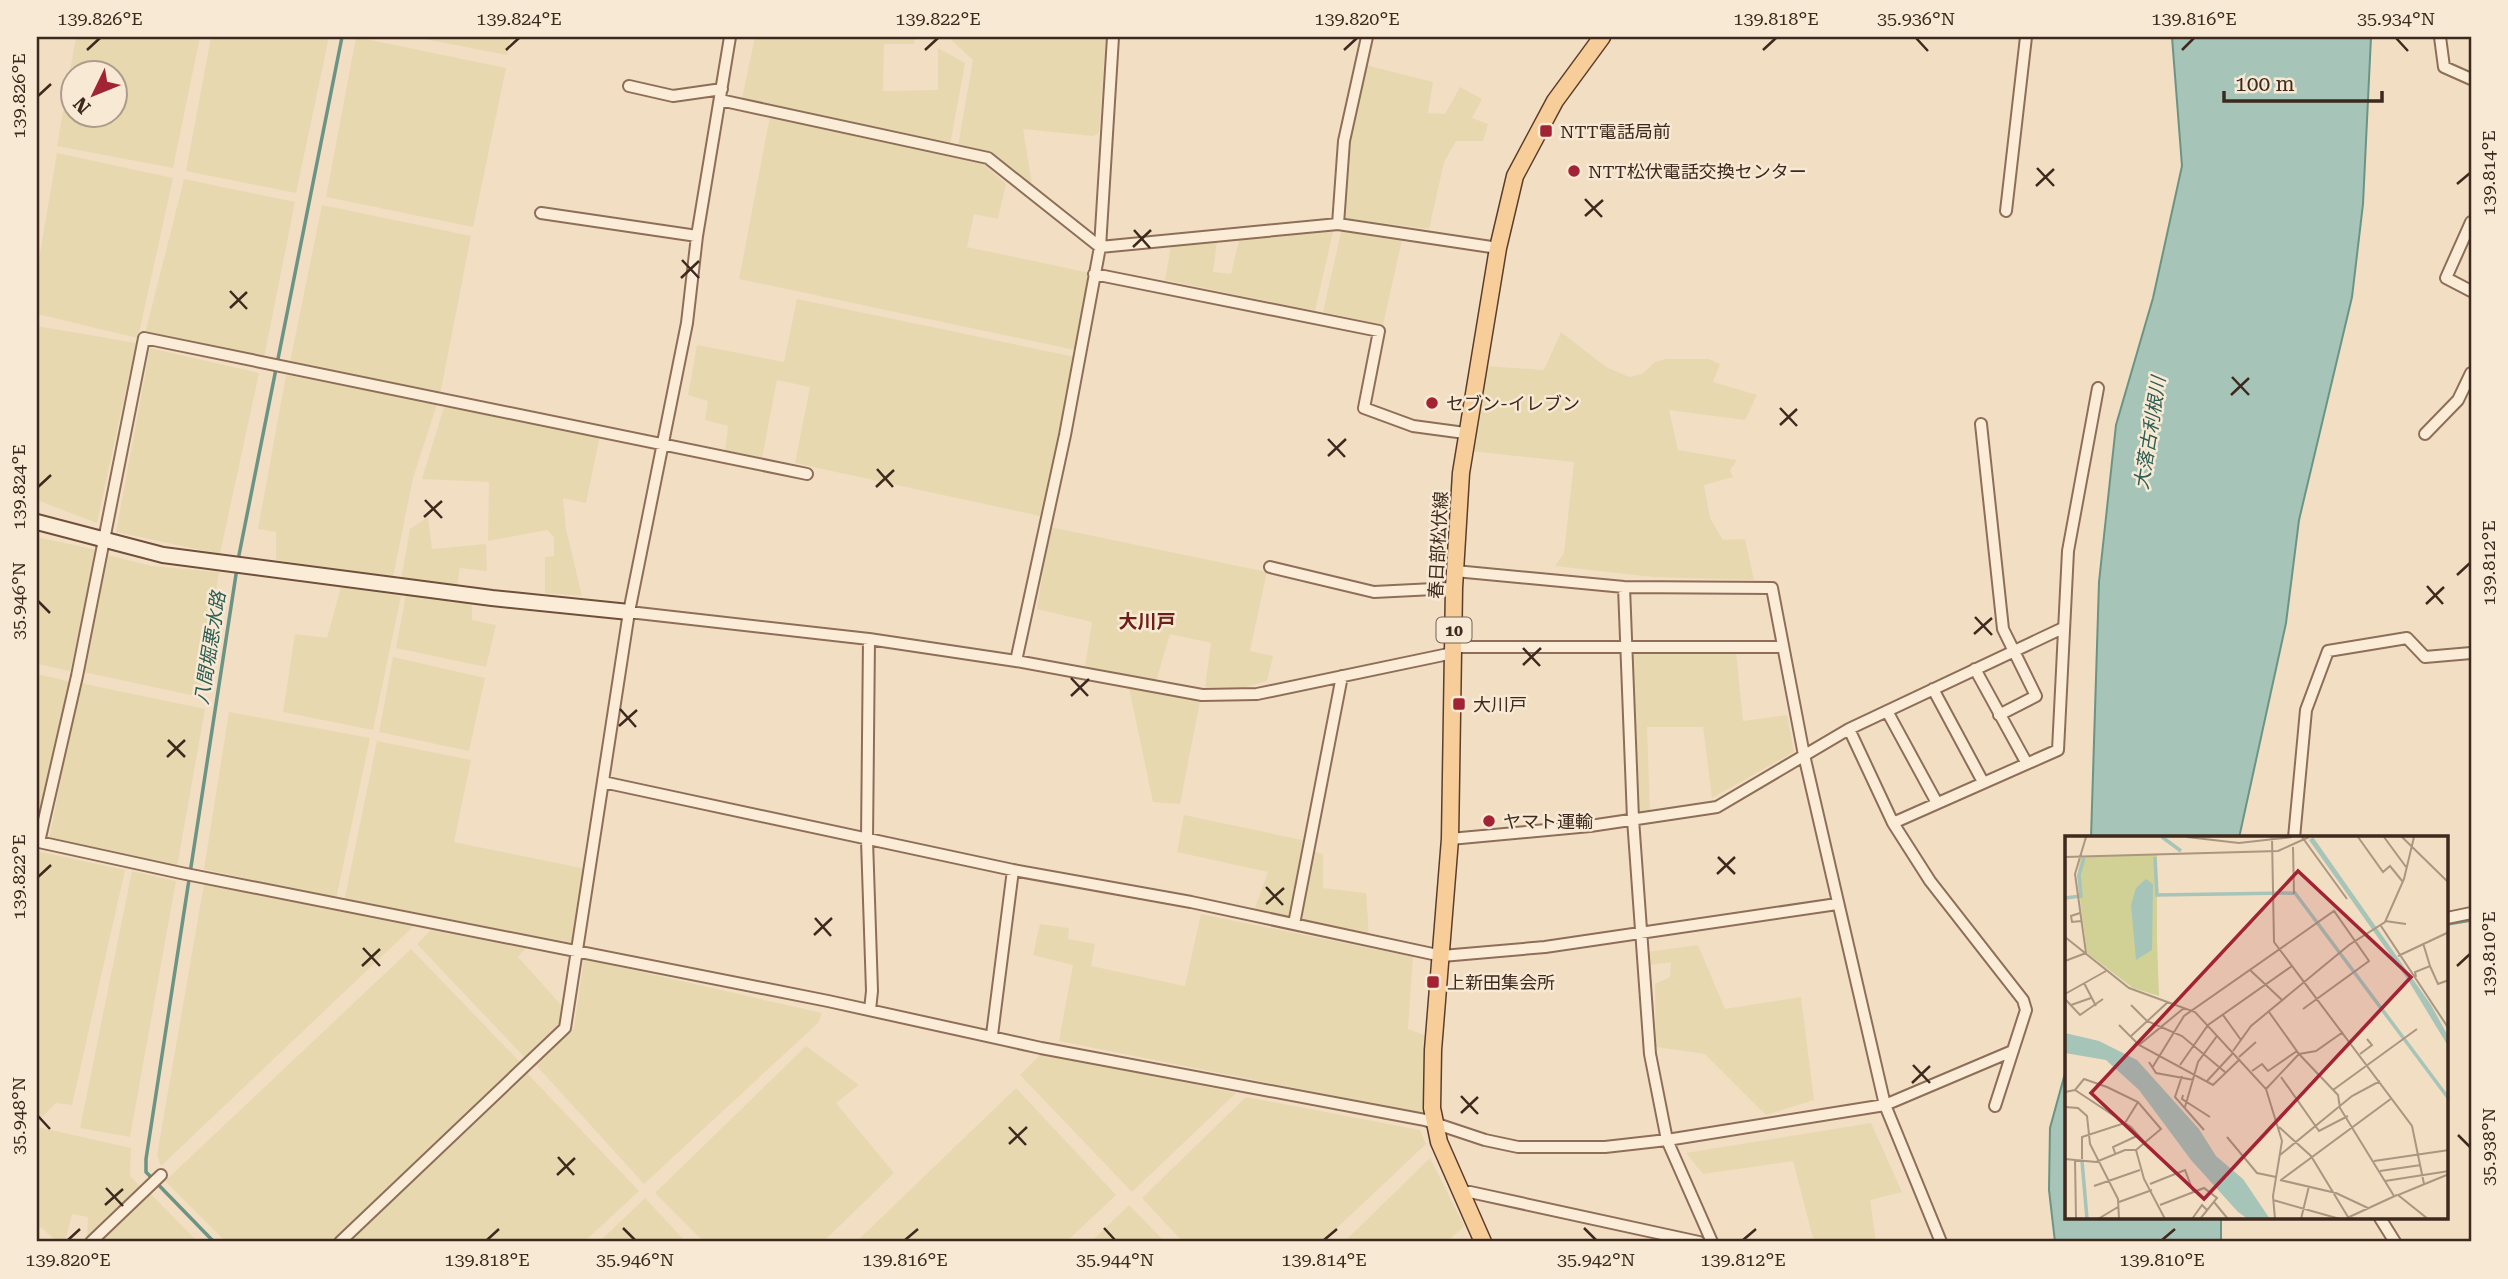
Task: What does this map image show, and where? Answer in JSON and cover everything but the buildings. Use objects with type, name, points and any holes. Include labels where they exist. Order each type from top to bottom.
[{"type":"main road","name":"春日部松伏線","points":[[1483,1242],[1434,1125],[1433,1050],[1450,839],[1454,588],[1465,433],[1498,248],[1512,186],[1527,149],[1602,37]]},
{"type":"street","points":[[340,1242],[565,1028],[629,612],[687,323],[697,236],[730,37]]},
{"type":"street","points":[[1016,661],[1065,435],[1100,247],[1113,37]]},
{"type":"street","points":[[1338,224],[1344,141],[1367,37]]},
{"type":"street","points":[[2006,211],[2026,37]]},
{"type":"street","points":[[2440,37],[2444,67],[2471,79]]},
{"type":"street","points":[[629,86],[673,96],[721,95],[988,158],[1100,247],[1338,224],[1498,248]]},
{"type":"street","points":[[541,212],[697,236]]},
{"type":"street","points":[[2471,222],[2446,278],[2471,291]]},
{"type":"street","points":[[1094,274],[1379,331],[1364,408],[1413,426],[1465,433]]},
{"type":"street","points":[[807,474],[144,338],[77,676],[39,842],[992,1035],[1041,1048],[1434,1125],[1518,1147],[1605,1147],[1667,1140],[1878,1103],[1885,1105],[2010,1052]]},
{"type":"street","points":[[2425,434],[2458,400],[2471,373]]},
{"type":"street","points":[[1893,823],[2058,750],[2068,551],[2098,388]]},
{"type":"street","points":[[1981,424],[2003,629],[2036,696],[1999,715]]},
{"type":"street","points":[[37,522],[163,555],[237,566],[869,639],[1016,661],[1202,695],[1257,694],[1453,650],[1783,647]]},
{"type":"street","points":[[1269,567],[1374,592],[1454,588]]},
{"type":"street","points":[[1455,571],[1624,587],[1772,588],[1804,755],[1885,1105],[1941,1242]]},
{"type":"street","points":[[1624,587],[1633,819],[1650,1054],[1667,1140],[1712,1242]]},
{"type":"street","points":[[1450,839],[1717,807],[1849,729],[2063,628]]},
{"type":"street","points":[[2294,836],[2306,710],[2328,651],[2407,638],[2425,657],[2471,653]]},
{"type":"street","points":[[869,639],[867,840],[872,991],[870,1010]]},
{"type":"street","points":[[1975,669],[2026,762]]},
{"type":"street","points":[[1294,924],[1342,676]]},
{"type":"street","points":[[1933,689],[1983,782]]},
{"type":"street","points":[[1887,710],[1937,803]]},
{"type":"street","points":[[1849,729],[1893,823],[1930,881],[2023,999],[2025,1010],[1995,1106]]},
{"type":"street","points":[[604,782],[867,840],[1294,924],[1442,956],[1532,949],[1640,935],[1837,904]]},
{"type":"street","points":[[992,1035],[1013,870]]},
{"type":"street","points":[[2448,918],[2471,913]]},
{"type":"street","points":[[91,1242],[161,1175]]},
{"type":"street","points":[[1461,1193],[1470,1192],[1699,1242]]},
{"type":"street","points":[[2381,1220],[2395,1242]]},
{"type":"shaded area","points":[[76,37],[200,37],[173,168],[57,146],[60,129],[130,130],[130,60],[72,60]]},
{"type":"shaded area","points":[[211,37],[329,37],[296,193],[186,171]]},
{"type":"shaded area","points":[[356,37],[506,68],[473,227],[326,197]]},
{"type":"shaded area","points":[[414,37],[511,37],[507,55]]},
{"type":"shaded area","points":[[755,37],[915,37],[914,44],[884,44],[883,91],[938,90],[938,48],[965,63],[950,145],[742,98]]},
{"type":"shaded area","points":[[948,37],[1106,37],[1099,133],[1093,136],[1023,129],[1032,184],[991,153],[958,146],[973,60]]},
{"type":"shaded area","points":[[1366,65],[1433,82],[1428,113],[1445,114],[1460,87],[1482,99],[1472,118],[1488,124],[1483,141],[1456,141],[1444,162],[1429,229],[1343,218],[1347,141]]},
{"type":"shaded area","points":[[770,116],[984,164],[1006,184],[998,219],[974,214],[967,247],[1090,273],[1075,350],[739,279]]},
{"type":"shaded area","points":[[57,153],[173,178],[138,338],[37,314],[37,271]]},
{"type":"shaded area","points":[[184,179],[295,202],[263,363],[144,338]]},
{"type":"shaded area","points":[[322,205],[471,236],[440,395],[290,362]]},
{"type":"shaded area","points":[[1334,227],[1315,311],[1165,280],[1171,246],[1217,241],[1213,272],[1231,274],[1239,240]]},
{"type":"shaded area","points":[[1342,228],[1402,240],[1383,325],[1323,312]]},
{"type":"shaded area","points":[[797,299],[1075,357],[1040,516],[795,463],[810,387],[777,380],[762,458],[725,452],[728,426],[705,420],[708,401],[688,395],[697,345],[784,362]]},
{"type":"shaded area","points":[[37,326],[136,343],[97,523],[37,500]]},
{"type":"shaded area","points":[[1561,332],[1606,367],[1629,377],[1642,374],[1655,362],[1665,359],[1709,359],[1720,364],[1713,382],[1757,395],[1745,420],[1669,410],[1678,450],[1737,460],[1730,470],[1733,477],[1704,485],[1710,518],[1723,540],[1745,539],[1754,580],[1653,577],[1555,566],[1564,553],[1574,462],[1470,451],[1486,366],[1544,370]]},
{"type":"shaded area","points":[[150,348],[259,373],[220,554],[116,532]]},
{"type":"shaded area","points":[[286,375],[437,404],[413,478],[393,577],[276,560],[276,532],[258,529]]},
{"type":"shaded area","points":[[445,404],[600,436],[586,503],[563,498],[566,529],[582,596],[545,593],[545,557],[554,556],[554,537],[547,530],[488,541],[489,482],[422,479]]},
{"type":"shaded area","points":[[428,517],[432,549],[486,544],[487,571],[460,568],[457,586],[401,580],[410,529]]},
{"type":"shaded area","points":[[1050,527],[1267,572],[1250,651],[1273,656],[1267,681],[1242,688],[1205,687],[1211,643],[1170,634],[1156,681],[1085,666],[1092,622],[1037,609]]},
{"type":"shaded area","points":[[37,537],[97,550],[70,671],[37,664]]},
{"type":"shaded area","points":[[108,555],[152,566],[219,572],[200,697],[83,672]]},
{"type":"shaded area","points":[[341,587],[401,596],[373,730],[283,712],[295,634],[327,638]]},
{"type":"shaded area","points":[[406,594],[472,601],[472,620],[496,625],[486,667],[396,648]]},
{"type":"shaded area","points":[[1630,651],[1736,652],[1743,721],[1787,715],[1794,752],[1712,798],[1703,727],[1647,727],[1650,810],[1637,813]]},
{"type":"shaded area","points":[[393,657],[485,678],[469,751],[379,732]]},
{"type":"shaded area","points":[[37,674],[71,682],[37,837]]},
{"type":"shaded area","points":[[80,683],[205,709],[177,867],[49,839]]},
{"type":"shaded area","points":[[1129,688],[1200,701],[1180,804],[1153,802]]},
{"type":"shaded area","points":[[229,712],[370,738],[336,899],[204,869]]},
{"type":"shaded area","points":[[377,741],[471,760],[454,842],[586,869],[572,945],[344,902]]},
{"type":"shaded area","points":[[1184,815],[1307,841],[1292,920],[1254,911],[1268,872],[1177,852]]},
{"type":"shaded area","points":[[37,851],[125,870],[72,1105],[56,1103],[40,1119],[37,1118]]},
{"type":"shaded area","points":[[1312,851],[1323,854],[1323,888],[1366,893],[1369,935],[1298,920]]},
{"type":"shaded area","points":[[132,871],[176,881],[130,1137],[80,1128]]},
{"type":"shaded area","points":[[204,884],[417,923],[161,1166],[157,1155]]},
{"type":"shaded area","points":[[1201,914],[1413,957],[1408,1029],[1424,1035],[1424,1114],[1059,1041],[1073,965],[1033,955],[1040,924],[1069,928],[1068,939],[1095,944],[1091,966],[1185,986]]},
{"type":"shaded area","points":[[431,930],[526,948],[518,957],[562,1006],[561,1024],[526,1059],[417,944]]},
{"type":"shaded area","points":[[1698,945],[1725,1009],[1801,997],[1814,1100],[1766,1115],[1705,1054],[1656,1047],[1655,984],[1670,977],[1671,962],[1650,965],[1647,952]]},
{"type":"shaded area","points":[[411,949],[520,1062],[330,1242],[226,1242],[165,1181]]},
{"type":"shaded area","points":[[584,959],[822,1013],[818,1023],[644,1184],[535,1064],[574,1028]]},
{"type":"shaded area","points":[[806,1046],[859,1085],[836,1103],[894,1173],[823,1242],[704,1242],[655,1193]]},
{"type":"shaded area","points":[[1043,1052],[1236,1093],[1132,1192],[1020,1075]]},
{"type":"shaded area","points":[[527,1073],[639,1191],[584,1242],[350,1242]]},
{"type":"shaded area","points":[[1016,1088],[1116,1195],[1066,1242],[856,1242]]},
{"type":"shaded area","points":[[1246,1097],[1420,1130],[1426,1144],[1322,1242],[1183,1242],[1142,1198]]},
{"type":"shaded area","points":[[1871,1123],[1902,1192],[1870,1200],[1876,1242],[1814,1242],[1793,1161],[1703,1174],[1686,1153]]},
{"type":"shaded area","points":[[37,1127],[131,1148],[130,1176],[145,1191],[87,1242],[88,1217],[72,1214],[65,1242],[57,1242],[42,1228],[37,1228]]},
{"type":"shaded area","points":[[1430,1158],[1464,1226],[1447,1242],[1344,1242]]},
{"type":"shaded area","points":[[149,1192],[198,1242],[98,1242]]},
{"type":"shaded area","points":[[645,1198],[686,1242],[599,1242]]},
{"type":"shaded area","points":[[1129,1205],[1165,1242],[1091,1242]]},
{"type":"water","name":"大落古利根川","points":[[2172,37],[2371,37],[2363,204],[2352,297],[2299,520],[2286,623],[2239,836],[2091,836],[2099,582],[2116,425],[2153,298],[2182,166]]},
{"type":"water","points":[[2065,1073],[2065,1220],[2221,1220],[2221,1242],[2055,1242],[2049,1190],[2050,1128]]},
{"type":"waterway","name":"八間堀悪水路","points":[[238,560],[342,37]]},
{"type":"waterway","name":"八間堀悪水路","points":[[214,1242],[146,1172],[146,1159],[237,568]]},
{"type":"waterway","points":[[2448,924],[2471,920]]},
{"type":"place","name":"NTT電話局前","points":[[1546,131]]},
{"type":"place","name":"NTT松伏電話交換センター","points":[[1574,171]]},
{"type":"place","name":"セブン-イレブン","points":[[1432,403]]},
{"type":"place","name":"大川戸","points":[[1459,704]]},
{"type":"place","name":"ヤマト運輸","points":[[1489,821]]},
{"type":"place","name":"上新田集会所","points":[[1433,982]]},
{"type":"district","name":"大川戸","points":[[1147,621]]}]
